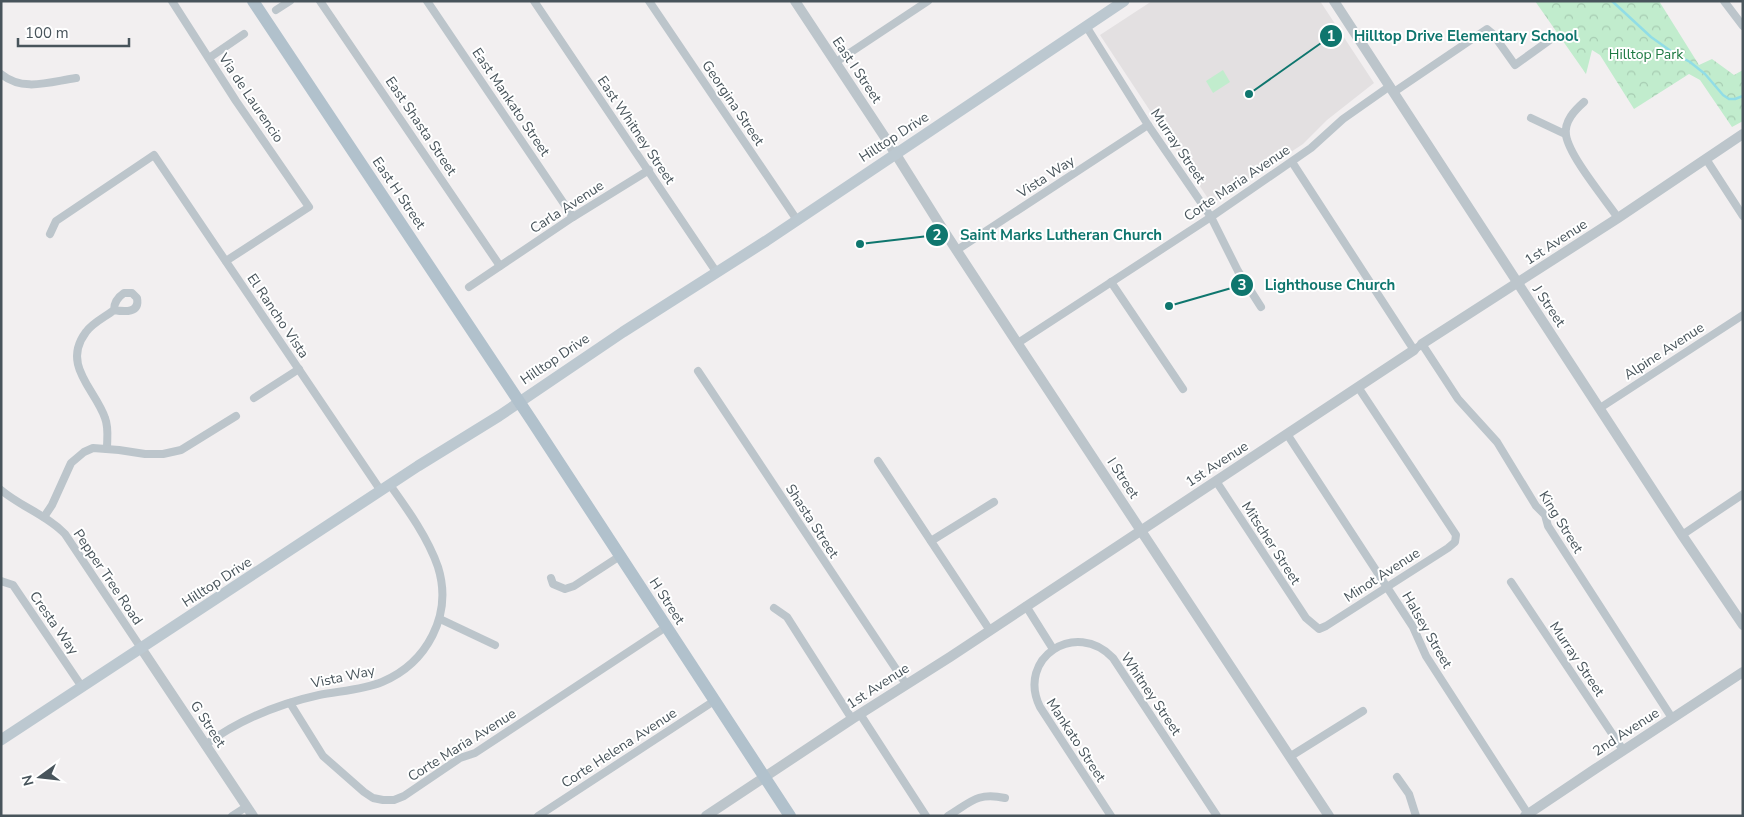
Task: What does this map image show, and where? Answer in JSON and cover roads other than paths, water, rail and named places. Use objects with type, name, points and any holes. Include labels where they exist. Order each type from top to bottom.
[{"type":"main road","name":"East H Street","points":[[253,1],[519,402]]},
{"type":"main road","name":"Hilltop Drive","points":[[1,740],[623,332],[717,273],[1124,1]]},
{"type":"main road","name":"H Street","points":[[519,402],[790,816]]},
{"type":"street","name":"Via de Laurencio","points":[[172,1],[236,101],[309,207],[226,262]]},
{"type":"street","points":[[276,10],[290,1]]},
{"type":"street","name":"East Shasta Street","points":[[320,1],[500,266]]},
{"type":"street","name":"East Mankato Street","points":[[427,1],[573,217]]},
{"type":"street","name":"East Whitney Street","points":[[534,1],[717,273]]},
{"type":"street","name":"Georgina Street","points":[[649,1],[797,220]]},
{"type":"street","name":"East I Street","points":[[795,1],[896,154]]},
{"type":"street","points":[[836,62],[928,1]]},
{"type":"street","name":"J Street","points":[[1334,1],[1743,626]]},
{"type":"street","points":[[1724,1],[1743,26]]},
{"type":"street","name":"Murray Street","points":[[1086,26],[1148,125],[1211,217],[1238,271],[1261,307]]},
{"type":"street","name":"Corte Maria Avenue","points":[[1018,343],[1292,162],[1311,148],[1342,119],[1487,29],[1515,65],[1554,37]]},
{"type":"street","points":[[209,58],[244,34]]},
{"type":"street","points":[[1,74],[10,82],[26,86],[76,78]]},
{"type":"street","points":[[1584,102],[1572,114],[1565,134],[1578,161],[1618,218]]},
{"type":"street","points":[[1531,118],[1565,134]]},
{"type":"street","name":"Vista Way","points":[[957,250],[1148,125]]},
{"type":"street","name":"1st Avenue","points":[[706,816],[1743,134]]},
{"type":"street","name":"I Street","points":[[896,154],[1140,530],[1330,816]]},
{"type":"street","name":"El Rancho Vista","points":[[50,234],[56,221],[154,155],[298,369],[386,488]]},
{"type":"street","points":[[1706,159],[1743,216]]},
{"type":"street","name":"King Street","points":[[1292,162],[1418,347],[1458,399],[1497,442],[1536,506],[1544,514],[1548,526],[1672,718]]},
{"type":"street","name":"Carla Avenue","points":[[469,288],[573,217],[648,170]]},
{"type":"street","points":[[1111,282],[1183,389]]},
{"type":"street","points":[[107,449],[108,430],[106,421],[102,409],[80,374],[78,352],[85,333],[114,310]]},
{"type":"street","name":"Alpine Avenue","points":[[1600,408],[1743,315]]},
{"type":"street","points":[[254,398],[298,369]]},
{"type":"street","name":"Shasta Street","points":[[698,371],[906,684]]},
{"type":"street","name":"Minot Avenue","points":[[1306,618],[1319,629],[1326,626],[1455,542],[1456,535],[1358,387]]},
{"type":"street","points":[[44,517],[76,458],[84,452],[93,448],[145,454],[164,454],[181,450],[236,416]]},
{"type":"street","name":"Halsey Street","points":[[1287,434],[1414,626],[1426,656],[1527,815]]},
{"type":"street","points":[[878,461],[989,629]]},
{"type":"street","name":"Mitscher Street","points":[[1216,481],[1306,618]]},
{"type":"street","name":"Vista Way","points":[[205,745],[243,721],[290,703],[371,685],[389,679],[421,655],[433,636],[440,618],[442,591],[438,568],[426,542],[386,488]]},
{"type":"street","name":"Pepper Tree Road","points":[[1,490],[17,503],[56,524],[65,534],[141,648]]},
{"type":"street","points":[[1682,535],[1743,494]]},
{"type":"street","points":[[931,541],[994,502]]},
{"type":"street","points":[[551,578],[553,584],[565,589],[574,586],[620,556]]},
{"type":"street","name":"Cresta Way","points":[[1,580],[13,585],[82,687]]},
{"type":"street","name":"Murray Street","points":[[1511,582],[1623,750]]},
{"type":"street","points":[[1026,606],[1053,649]]},
{"type":"street","points":[[774,608],[787,617],[926,816]]},
{"type":"street","points":[[440,618],[495,646]]},
{"type":"street","name":"Corte Maria Avenue","points":[[290,703],[323,756],[368,795],[383,800],[394,800],[404,796],[460,758],[475,753],[666,627]]},
{"type":"street","name":"Whitney Street","points":[[1053,649],[1066,643],[1081,642],[1099,647],[1109,654],[1217,816]]},
{"type":"street","name":"G Street","points":[[141,648],[253,816]]},
{"type":"street","name":"Mankato Street","points":[[1053,649],[1044,658],[1035,675],[1034,688],[1037,702],[1111,816]]},
{"type":"street","name":"2nd Avenue","points":[[1527,815],[1743,672]]},
{"type":"street","name":"Corte Helena Avenue","points":[[538,816],[714,700]]},
{"type":"street","points":[[1291,756],[1363,711]]},
{"type":"street","points":[[1397,777],[1409,794],[1416,816]]},
{"type":"street","points":[[948,816],[981,796],[992,795],[1005,798]]},
{"type":"street","points":[[232,816],[246,807]]},
{"type":"waterway","points":[[1612,1],[1651,37],[1705,74],[1723,95],[1729,99],[1743,96]]},
{"type":"place","name":"Hilltop Drive Elementary School","points":[[1249,94]]},
{"type":"place","name":"Saint Marks Lutheran Church","points":[[860,244]]},
{"type":"place","name":"Lighthouse Church","points":[[1169,306]]},
{"type":"park label","name":"Hilltop Park","points":[[1646,54]]}]
